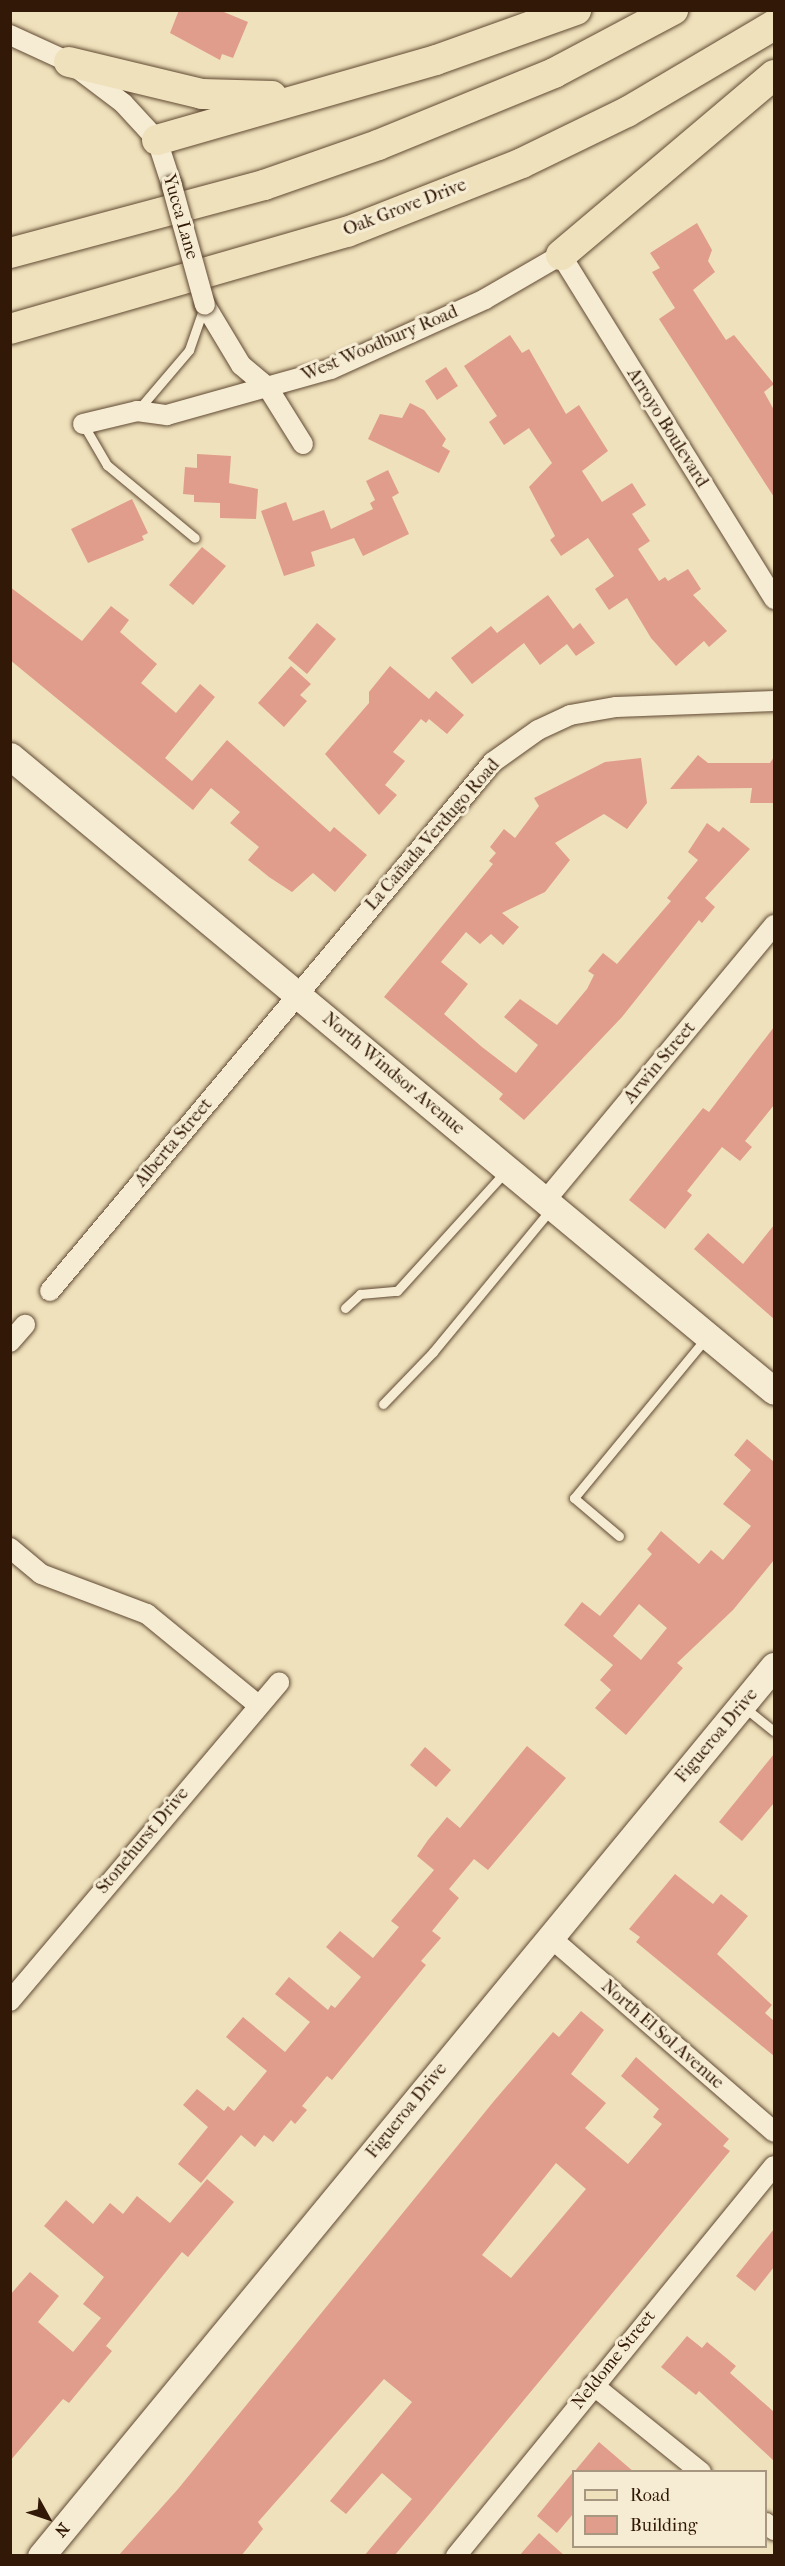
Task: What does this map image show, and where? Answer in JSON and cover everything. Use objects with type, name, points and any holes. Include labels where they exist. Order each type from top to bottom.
[{"type":"main road","points":[[157,140],[296,97],[436,60],[576,10]]},
{"type":"main road","points":[[10,253],[264,185],[378,145],[554,73],[673,10]]},
{"type":"main road","name":"Oak Grove Drive","points":[[10,329],[347,232],[522,163],[627,112],[774,25]]},
{"type":"main road","points":[[69,62],[202,94],[296,97]]},
{"type":"main road","points":[[561,255],[774,75]]},
{"type":"street","name":"Yucca Lane","points":[[10,35],[69,62],[123,103],[157,140],[205,305],[241,365],[268,388],[303,444]]},
{"type":"street","name":"West Woodbury Road","points":[[83,424],[137,411],[167,415],[331,369],[424,328],[561,255]]},
{"type":"street","name":"Arroyo Boulevard","points":[[561,255],[774,599]]},
{"type":"street","name":"La Cañada Verdugo Road","points":[[297,994],[493,762],[538,730],[570,715],[616,707],[774,701]]},
{"type":"street","name":"North Windsor Avenue","points":[[10,756],[774,1391]]},
{"type":"street","name":"Arwin Street","points":[[549,1204],[774,925]]},
{"type":"street","name":"Alberta Street","points":[[50,1291],[297,994]]},
{"type":"street","points":[[10,1342],[25,1325]]},
{"type":"street","points":[[10,1548],[41,1574],[147,1614],[257,1704]]},
{"type":"street","name":"Figueroa Drive","points":[[41,2556],[774,1666]]},
{"type":"street","name":"Stonehurst Drive","points":[[10,2001],[257,1704],[279,1683]]},
{"type":"street","name":"North El Sol Avenue","points":[[550,1937],[774,2132]]},
{"type":"street","name":"Neldome Street","points":[[456,2556],[593,2385],[774,2166]]},
{"type":"street","points":[[593,2385],[699,2470]]},
{"type":"lane","points":[[137,411],[189,350],[205,305]]},
{"type":"lane","points":[[83,424],[107,465],[195,538]]},
{"type":"lane","points":[[345,1308],[360,1294],[397,1291],[507,1170]]},
{"type":"lane","points":[[383,1404],[433,1352],[549,1204]]},
{"type":"lane","points":[[619,1536],[574,1498],[708,1336]]},
{"type":"lane","points":[[742,1706],[774,1731]]},
{"type":"building","points":[[179,10],[219,10],[248,22],[233,58],[222,54],[220,60],[170,33]]},
{"type":"building","points":[[697,223],[712,250],[708,261],[715,272],[693,290],[726,340],[734,335],[774,384],[764,392],[774,410],[774,497],[659,319],[675,308],[652,272],[660,268],[650,253]]},
{"type":"building","points":[[510,335],[522,353],[529,349],[566,414],[579,405],[608,451],[582,471],[602,502],[632,483],[646,505],[632,514],[650,541],[638,549],[659,581],[665,577],[668,581],[688,569],[701,589],[693,595],[727,631],[709,647],[704,641],[676,666],[651,638],[627,598],[609,610],[595,589],[614,576],[588,538],[561,556],[550,540],[555,536],[529,487],[552,463],[529,428],[504,445],[489,422],[497,416],[464,366]]},
{"type":"building","points":[[446,367],[458,386],[437,400],[425,381]]},
{"type":"building","points":[[410,403],[424,410],[446,439],[442,446],[450,451],[439,473],[368,439],[380,414],[402,418]]},
{"type":"building","points":[[197,454],[231,456],[229,483],[258,489],[256,519],[220,518],[220,503],[194,502],[194,495],[183,494],[185,467],[197,468]]},
{"type":"building","points":[[388,470],[399,493],[392,497],[409,534],[363,556],[354,538],[311,552],[315,566],[284,576],[261,511],[286,502],[293,521],[324,510],[331,529],[373,509],[370,503],[375,500],[366,481]]},
{"type":"building","points":[[132,499],[148,533],[142,536],[144,540],[88,563],[71,529]]},
{"type":"building","points":[[202,547],[226,566],[193,605],[169,585]]},
{"type":"building","points":[[10,587],[82,641],[111,606],[129,620],[120,632],[157,664],[141,683],[176,713],[200,684],[215,697],[165,758],[192,781],[227,740],[330,832],[334,827],[367,855],[335,892],[313,873],[292,892],[269,877],[248,860],[259,847],[230,823],[240,812],[211,788],[193,810],[10,660]]},
{"type":"building","points":[[548,595],[573,629],[580,623],[595,643],[576,656],[567,644],[540,665],[524,643],[472,684],[451,658],[491,626],[497,633]]},
{"type":"building","points":[[317,623],[336,639],[307,674],[288,658]]},
{"type":"building","points":[[291,666],[311,684],[300,695],[307,701],[284,727],[258,703]]},
{"type":"building","points":[[390,666],[429,699],[436,691],[464,715],[447,734],[429,719],[426,723],[421,719],[393,752],[405,761],[385,785],[397,795],[379,815],[325,754],[369,703],[369,692]]},
{"type":"building","points":[[698,755],[708,763],[770,763],[774,757],[774,803],[750,803],[752,788],[670,789]]},
{"type":"building","points":[[641,758],[647,803],[627,829],[604,814],[555,843],[570,860],[545,892],[502,913],[519,927],[503,945],[491,934],[480,944],[466,932],[441,962],[468,984],[444,1014],[482,1047],[516,1073],[538,1045],[504,1017],[520,999],[557,1025],[587,989],[594,975],[588,971],[603,953],[617,964],[671,901],[667,898],[698,860],[688,852],[707,823],[719,832],[723,827],[750,849],[705,898],[715,907],[702,923],[699,920],[622,1017],[524,1120],[499,1099],[503,1094],[384,997],[493,864],[489,861],[496,853],[490,847],[504,829],[515,838],[539,806],[534,798],[605,762]]},
{"type":"building","points":[[774,1027],[774,1105],[745,1141],[752,1147],[740,1161],[722,1147],[687,1191],[692,1195],[665,1229],[629,1200],[703,1108],[709,1112]]},
{"type":"building","points":[[774,1225],[774,1319],[694,1249],[708,1233],[743,1264]]},
{"type":"building","points":[[747,1439],[774,1462],[774,1560],[733,1610],[677,1663],[683,1668],[626,1735],[595,1708],[611,1690],[600,1680],[613,1665],[564,1625],[582,1602],[600,1616],[652,1554],[647,1549],[661,1531],[699,1564],[711,1550],[723,1560],[751,1526],[723,1504],[751,1470],[734,1455]],"holes":[[[639,1604],[667,1628],[641,1660],[613,1636]]]},
{"type":"building","points":[[527,1746],[566,1778],[488,1870],[474,1859],[449,1889],[459,1898],[432,1931],[441,1938],[421,1961],[426,1965],[332,2080],[327,2076],[302,2106],[307,2110],[295,2124],[291,2120],[273,2142],[264,2135],[255,2147],[241,2135],[201,2183],[178,2164],[208,2127],[183,2105],[197,2089],[224,2111],[228,2106],[234,2111],[267,2071],[226,2037],[243,2017],[285,2052],[310,2022],[275,1994],[289,1977],[328,2010],[331,2005],[335,2008],[361,1977],[326,1947],[340,1931],[373,1958],[399,1927],[391,1921],[434,1870],[417,1856],[428,1840],[447,1817],[460,1828]]},
{"type":"building","points":[[425,1747],[451,1770],[436,1787],[410,1765]]},
{"type":"building","points":[[774,1754],[774,1803],[742,1841],[719,1822]]},
{"type":"building","points":[[675,1874],[713,1904],[721,1894],[748,1916],[717,1954],[772,2005],[765,2013],[774,2021],[774,2056],[636,1942],[640,1937],[629,1929]]},
{"type":"building","points":[[581,2011],[604,2030],[571,2074],[606,2103],[585,2128],[628,2164],[662,2124],[653,2117],[659,2109],[621,2076],[636,2057],[729,2139],[723,2146],[730,2151],[394,2556],[364,2556],[412,2499],[382,2473],[346,2514],[330,2501],[412,2402],[384,2379],[258,2522],[263,2529],[241,2556],[118,2556],[178,2489],[494,2101],[553,2032],[559,2037]],"holes":[[[556,2163],[586,2189],[511,2278],[482,2255]]]},
{"type":"building","points":[[207,2179],[234,2202],[188,2257],[182,2252],[106,2346],[112,2351],[69,2403],[63,2399],[10,2461],[10,2295],[30,2272],[59,2296],[38,2322],[73,2352],[101,2318],[83,2304],[104,2277],[44,2226],[66,2200],[93,2224],[110,2203],[123,2214],[137,2196],[170,2223]]},
{"type":"building","points":[[774,2229],[774,2267],[755,2291],[736,2276]]},
{"type":"building","points":[[687,2336],[702,2348],[707,2342],[736,2366],[730,2373],[774,2412],[774,2461],[699,2391],[696,2395],[661,2367]]},
{"type":"building","points":[[599,2442],[632,2470],[576,2470]]},
{"type":"building","points":[[572,2473],[572,2515],[557,2533],[537,2516]]},
{"type":"building","points":[[539,2533],[565,2556],[519,2556]]}]
